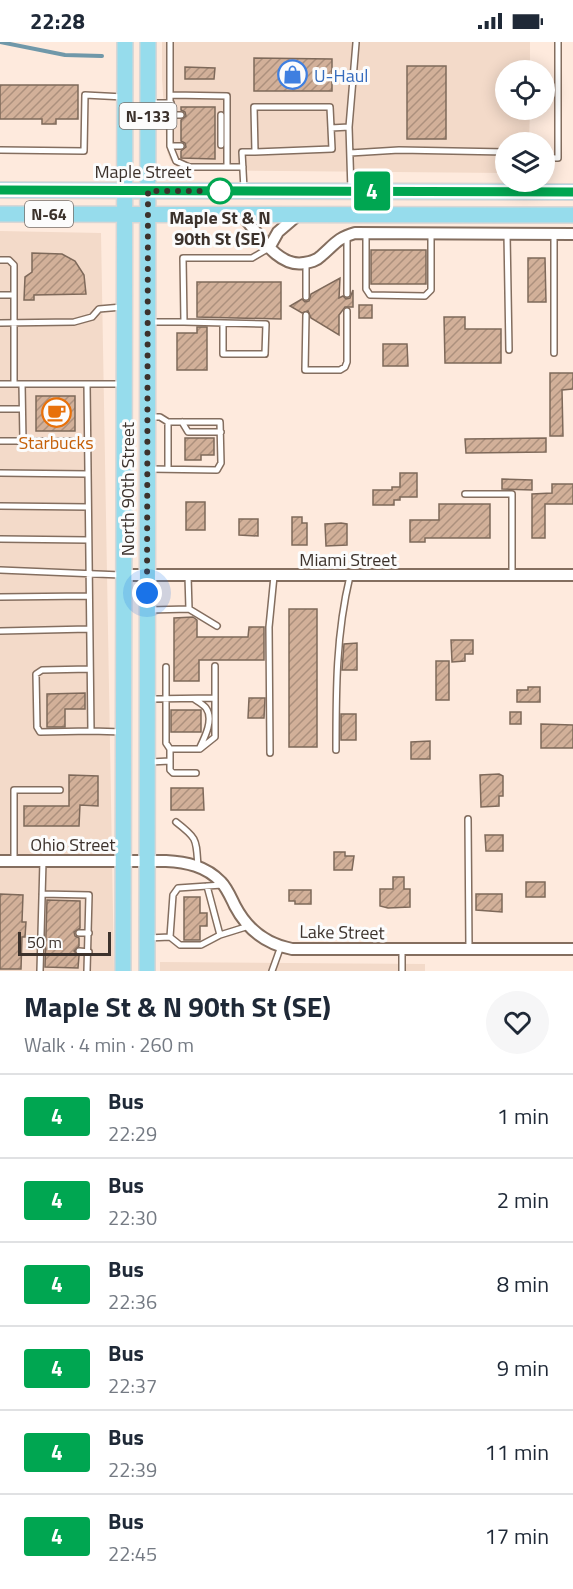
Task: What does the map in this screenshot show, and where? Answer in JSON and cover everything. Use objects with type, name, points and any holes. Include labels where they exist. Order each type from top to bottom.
[{"type":"main road","name":"North 90th Street","points":[[123,971],[125,42]]},
{"type":"main road","name":"North 90th Street","points":[[147,971],[148,42]]},
{"type":"main road","name":"Maple Street","points":[[0,190],[351,191],[495,187]]},
{"type":"main road","name":"Maple Street","points":[[555,189],[573,192]]},
{"type":"main road","name":"N-64","points":[[0,214],[573,215]]},
{"type":"street","points":[[242,214],[269,248],[287,262],[297,264],[319,258],[339,238],[347,235],[366,233],[573,234]]},
{"type":"street","points":[[269,248],[279,232],[299,214]]},
{"type":"street","name":"Miami Street","points":[[123,575],[573,575]]},
{"type":"street","name":"Ohio Street","points":[[0,861],[147,861]]},
{"type":"street","name":"Lake Street","points":[[147,861],[184,862],[210,873],[223,885],[249,926],[261,937],[281,946],[308,950],[573,949]]},
{"type":"lane","points":[[170,42],[172,95],[170,146],[176,161],[189,167],[243,167]]},
{"type":"lane","points":[[555,158],[558,158],[558,42]]},
{"type":"lane","points":[[351,191],[349,127],[356,43]]},
{"type":"lane","points":[[0,150],[84,151],[85,95],[125,97]]},
{"type":"lane","points":[[172,95],[227,96],[221,115],[221,146],[227,167]]},
{"type":"lane","points":[[148,103],[171,103]]},
{"type":"lane","points":[[244,191],[242,152],[255,152],[332,149],[330,107],[254,107],[255,152]]},
{"type":"lane","points":[[171,115],[181,115]]},
{"type":"lane","points":[[331,128],[349,127]]},
{"type":"lane","points":[[170,146],[181,146]]},
{"type":"lane","points":[[350,153],[410,150],[495,152]]},
{"type":"lane","points":[[366,233],[366,289],[370,295],[425,296],[431,291],[431,234]]},
{"type":"lane","points":[[507,234],[509,350]]},
{"type":"lane","points":[[554,234],[554,352]]},
{"type":"lane","points":[[347,235],[347,294]]},
{"type":"lane","points":[[183,322],[183,258],[252,258],[269,248]]},
{"type":"lane","points":[[0,260],[9,260],[14,265],[14,384]]},
{"type":"lane","points":[[306,263],[306,297]]},
{"type":"lane","points":[[0,295],[14,295]]},
{"type":"lane","points":[[0,323],[74,322],[92,317],[99,309],[124,307]]},
{"type":"lane","points":[[306,315],[305,370],[340,370],[345,367],[347,311]]},
{"type":"lane","points":[[147,321],[266,324],[265,354],[223,354],[223,323]]},
{"type":"lane","points":[[0,384],[124,384]]},
{"type":"lane","points":[[22,384],[23,441]]},
{"type":"lane","points":[[87,384],[91,731]]},
{"type":"lane","points":[[0,409],[22,409]]},
{"type":"lane","points":[[147,417],[160,417],[168,422],[220,422],[221,432],[221,463],[217,470],[147,469]]},
{"type":"lane","points":[[168,422],[168,469]]},
{"type":"lane","points":[[182,422],[188,432],[221,432]]},
{"type":"lane","points":[[0,441],[87,441]]},
{"type":"lane","points":[[0,473],[88,474]]},
{"type":"lane","points":[[465,494],[512,494],[512,575]]},
{"type":"lane","points":[[0,506],[88,507]]},
{"type":"lane","points":[[0,539],[88,540]]},
{"type":"lane","points":[[0,570],[123,575]]},
{"type":"lane","points":[[188,576],[189,609]]},
{"type":"lane","points":[[270,753],[269,627],[274,576]]},
{"type":"lane","points":[[336,750],[336,678],[340,625],[350,576]]},
{"type":"lane","points":[[0,597],[89,596]]},
{"type":"lane","points":[[148,610],[189,609],[216,626]]},
{"type":"lane","points":[[0,631],[89,629]]},
{"type":"lane","points":[[170,749],[200,749],[215,737],[215,666]]},
{"type":"lane","points":[[166,667],[166,743],[170,749],[170,770],[172,773],[196,773]]},
{"type":"lane","points":[[90,669],[42,670],[36,674],[37,727],[40,732],[123,732]]},
{"type":"lane","points":[[193,698],[207,708],[208,732],[200,749]]},
{"type":"lane","points":[[147,699],[215,698]]},
{"type":"lane","points":[[148,762],[170,761]]},
{"type":"lane","points":[[14,861],[14,790],[60,790]]},
{"type":"lane","points":[[468,819],[469,949]]},
{"type":"lane","points":[[176,822],[196,841],[198,867]]},
{"type":"lane","points":[[40,971],[44,933],[43,861]]},
{"type":"lane","points":[[170,937],[173,895],[178,888],[223,885]]},
{"type":"lane","points":[[207,886],[220,935]]},
{"type":"lane","points":[[42,894],[89,895],[87,971]]},
{"type":"lane","points":[[80,913],[89,913]]},
{"type":"lane","points":[[147,938],[170,937],[180,945],[201,945],[220,935],[249,926]]},
{"type":"lane","points":[[79,933],[89,933]]},
{"type":"lane","points":[[272,971],[281,946]]},
{"type":"lane","points":[[402,950],[402,971]]},
{"type":"lane","points":[[79,951],[88,952]]},
{"type":"shaded area","points":[[162,42],[530,42],[530,60],[495,60],[495,120],[530,120],[529,132],[495,132],[495,173],[187,170],[170,160],[167,151]]},
{"type":"shaded area","points":[[0,231],[101,233],[114,971],[0,971]]},
{"type":"shaded area","points":[[160,962],[425,964],[425,971],[160,971]]},
{"type":"building","name":"U-Haul","points":[[254,58],[332,59],[332,91],[254,91]]},
{"type":"building","points":[[407,66],[446,66],[446,139],[407,139]]},
{"type":"building","points":[[185,67],[215,68],[214,79],[185,79]]},
{"type":"building","points":[[0,85],[78,85],[78,119],[56,119],[56,124],[42,124],[42,119],[0,119]]},
{"type":"building","points":[[181,107],[215,107],[215,159],[181,158],[181,151],[186,147],[181,141],[181,120],[186,116]]},
{"type":"building","points":[[371,250],[426,250],[426,284],[371,284]]},
{"type":"building","points":[[32,253],[62,254],[75,261],[84,275],[86,294],[34,295],[34,300],[24,300],[25,277],[32,272]]},
{"type":"building","points":[[528,258],[545,258],[546,302],[528,302]]},
{"type":"building","points":[[340,278],[339,298],[343,296],[346,299],[350,298],[353,290],[353,307],[345,307],[339,315],[339,335],[311,318],[308,311],[302,313],[290,306],[302,299],[305,302],[309,301],[311,294]]},
{"type":"building","points":[[197,282],[281,282],[281,319],[197,317]]},
{"type":"building","points":[[359,305],[372,305],[372,318],[359,318]]},
{"type":"building","points":[[444,317],[465,317],[465,329],[501,329],[501,363],[445,363]]},
{"type":"building","points":[[197,327],[207,327],[207,370],[177,370],[177,333],[197,333]]},
{"type":"building","points":[[383,344],[407,344],[408,366],[383,366]]},
{"type":"building","points":[[550,373],[573,373],[573,389],[562,390],[563,436],[550,436]]},
{"type":"building","name":"Starbucks","points":[[36,396],[75,396],[75,431],[36,431]]},
{"type":"building","points":[[185,438],[214,438],[214,455],[201,455],[201,460],[185,460]]},
{"type":"building","points":[[546,438],[546,452],[466,453],[465,439]]},
{"type":"building","points":[[400,473],[417,473],[417,497],[400,497],[400,500],[394,500],[394,505],[373,505],[373,490],[392,490],[392,487],[400,487]]},
{"type":"building","points":[[502,479],[532,480],[532,490],[502,489]]},
{"type":"building","points":[[552,484],[573,484],[573,504],[545,504],[545,538],[532,538],[532,494],[552,493]]},
{"type":"building","points":[[186,502],[205,502],[205,530],[186,530]]},
{"type":"building","points":[[439,504],[490,504],[490,538],[425,538],[425,542],[410,542],[410,520],[439,520]]},
{"type":"building","points":[[292,517],[302,517],[302,523],[307,523],[307,545],[292,545]]},
{"type":"building","points":[[239,519],[258,519],[258,536],[239,535]]},
{"type":"building","points":[[325,524],[347,524],[347,545],[326,546]]},
{"type":"building","points":[[289,609],[317,609],[317,747],[289,747]]},
{"type":"building","points":[[193,617],[197,620],[197,637],[248,637],[249,627],[264,627],[264,660],[199,660],[199,681],[174,681],[174,618]]},
{"type":"building","points":[[451,640],[473,640],[473,654],[465,654],[465,661],[452,662]]},
{"type":"building","points":[[357,643],[357,670],[342,670],[344,644]]},
{"type":"building","points":[[436,661],[449,661],[449,700],[436,700]]},
{"type":"building","points":[[528,687],[540,687],[540,702],[517,702],[517,690],[528,690]]},
{"type":"building","points":[[85,693],[85,709],[65,709],[65,727],[47,727],[47,694]]},
{"type":"building","points":[[249,698],[265,698],[264,718],[248,718]]},
{"type":"building","points":[[171,710],[201,710],[201,732],[171,732]]},
{"type":"building","points":[[510,712],[521,712],[521,724],[510,724]]},
{"type":"building","points":[[341,714],[356,714],[356,740],[341,740]]},
{"type":"building","points":[[541,724],[573,725],[573,748],[541,748]]},
{"type":"building","points":[[430,741],[430,759],[411,759],[411,742]]},
{"type":"building","points":[[499,774],[503,776],[503,796],[499,796],[499,806],[481,807],[480,775]]},
{"type":"building","points":[[69,775],[98,776],[98,806],[80,805],[79,826],[24,826],[24,806],[69,806]]},
{"type":"building","points":[[171,788],[203,788],[204,810],[171,810]]},
{"type":"building","points":[[485,835],[503,835],[503,851],[486,851]]},
{"type":"building","points":[[334,852],[345,852],[345,856],[354,856],[352,870],[334,870]]},
{"type":"building","points":[[393,877],[404,877],[404,889],[410,889],[410,907],[380,906],[380,889],[393,889]]},
{"type":"building","points":[[526,882],[545,882],[545,897],[526,897]]},
{"type":"building","points":[[289,890],[311,890],[311,904],[295,904],[295,901],[289,901]]},
{"type":"building","points":[[0,894],[23,895],[22,922],[26,922],[25,937],[22,937],[21,969],[0,969]]},
{"type":"building","points":[[476,894],[502,894],[502,912],[476,910]]},
{"type":"building","points":[[184,897],[200,897],[200,913],[207,913],[207,926],[200,926],[200,940],[184,940]]},
{"type":"building","points":[[47,900],[80,901],[80,928],[74,932],[79,938],[79,946],[74,951],[79,956],[78,968],[45,967]]},
{"type":"waterway","points":[[0,42],[65,55],[102,56]]},
{"type":"bus line","name":"4","points":[[0,190],[573,192]]},
{"type":"place","name":"U-Haul","points":[[293,75]]},
{"type":"place","name":"Maple St & N 90th St (SE)","points":[[220,191]]},
{"type":"place","name":"Starbucks","points":[[56,413]]},
{"type":"route","points":[[147,593],[148,191],[220,191]]}]
